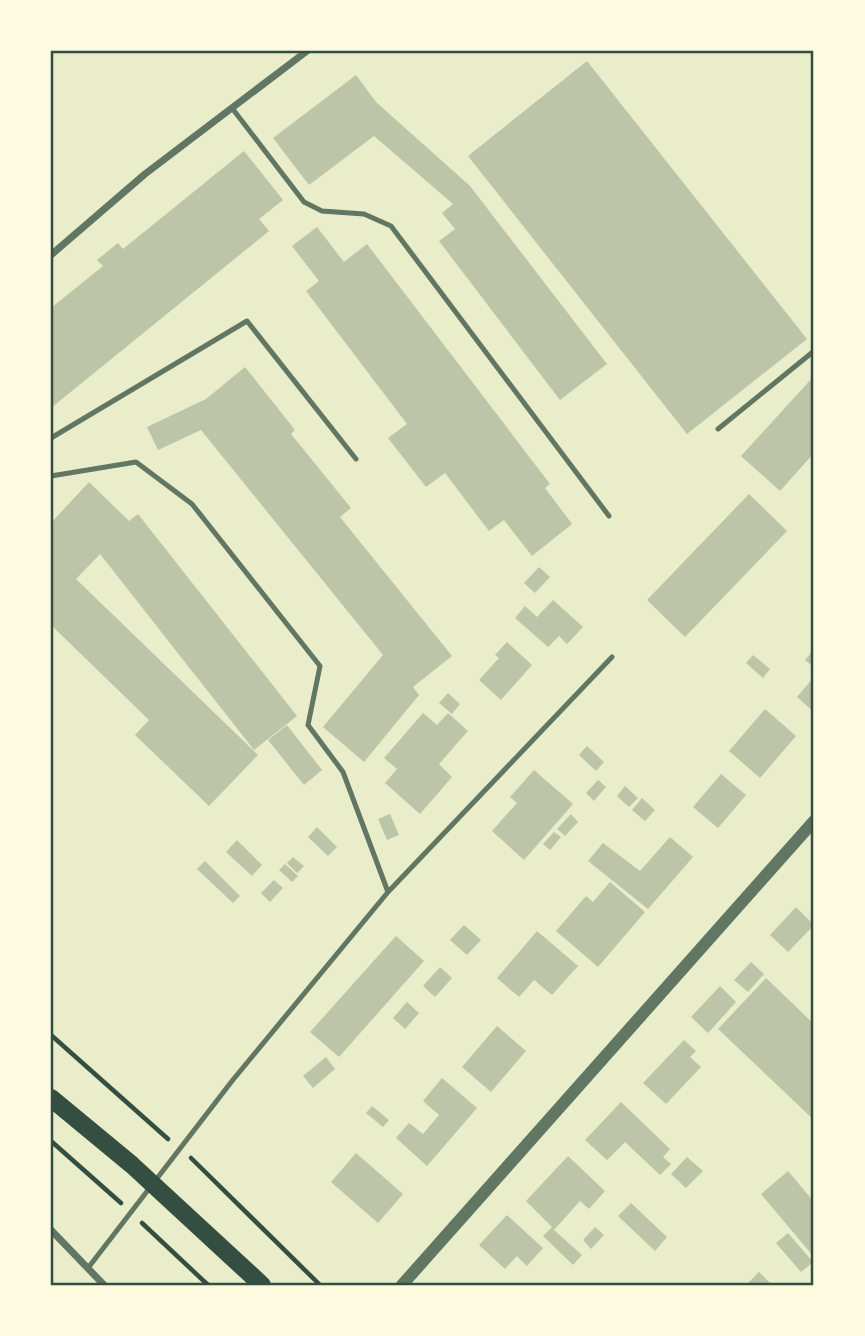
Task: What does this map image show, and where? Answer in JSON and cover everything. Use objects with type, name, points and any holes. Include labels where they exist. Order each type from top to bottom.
[{"type":"main road","points":[[51,1098],[132,1165],[262,1285]]},
{"type":"street","points":[[51,255],[145,174],[307,51]]},
{"type":"street","points":[[402,1285],[814,821]]},
{"type":"street","points":[[51,1230],[104,1285]]},
{"type":"lane","points":[[232,108],[304,202],[323,211],[364,214],[391,226],[609,516]]},
{"type":"lane","points":[[51,438],[247,321],[356,459]]},
{"type":"lane","points":[[718,429],[814,351]]},
{"type":"lane","points":[[51,475],[136,462],[192,504],[320,666],[308,725],[343,772],[388,892]]},
{"type":"lane","points":[[88,1268],[232,1081],[388,892],[612,657]]},
{"type":"building","points":[[587,61],[807,339],[687,434],[468,156]]},
{"type":"building","points":[[356,75],[376,102],[470,186],[607,364],[560,400],[439,241],[455,229],[442,213],[453,204],[374,136],[309,185],[273,138]]},
{"type":"building","points":[[244,151],[283,200],[259,219],[269,231],[51,408],[51,308],[103,266],[97,260],[118,243],[123,249]]},
{"type":"building","points":[[317,227],[344,262],[367,244],[550,484],[545,488],[572,524],[532,556],[504,520],[489,531],[445,473],[426,487],[388,438],[407,424],[306,291],[319,281],[292,246]]},
{"type":"building","points":[[245,367],[295,430],[291,434],[351,508],[340,517],[452,656],[413,687],[419,695],[364,762],[323,727],[383,655],[201,430],[158,450],[147,427],[206,399]]},
{"type":"building","points":[[814,376],[814,453],[780,491],[741,456]]},
{"type":"building","points":[[89,482],[129,521],[138,514],[297,716],[254,750],[100,554],[76,579],[258,755],[209,806],[135,735],[149,720],[51,625],[51,523]]},
{"type":"building","points":[[749,494],[787,531],[685,637],[647,600]]},
{"type":"building","points":[[539,567],[550,577],[535,593],[524,583]]},
{"type":"building","points":[[553,600],[583,627],[567,644],[559,636],[548,647],[515,618],[525,606],[537,617]]},
{"type":"building","points":[[507,642],[532,665],[501,700],[479,680],[499,658],[495,655]]},
{"type":"building","points":[[814,649],[814,667],[805,660]]},
{"type":"building","points":[[753,655],[770,669],[763,678],[746,663]]},
{"type":"building","points":[[814,677],[814,712],[797,697]]},
{"type":"building","points":[[448,693],[460,704],[452,714],[439,703]]},
{"type":"building","points":[[765,709],[796,736],[760,778],[729,751]]},
{"type":"building","points":[[423,713],[437,725],[448,713],[468,731],[439,764],[452,777],[420,814],[385,783],[397,769],[384,758]]},
{"type":"building","points":[[287,725],[322,770],[304,785],[268,740]]},
{"type":"building","points":[[587,746],[604,762],[596,771],[579,755]]},
{"type":"building","points":[[534,770],[573,804],[524,860],[492,831],[517,803],[510,797]]},
{"type":"building","points":[[721,774],[746,795],[718,828],[693,807]]},
{"type":"building","points":[[598,780],[606,787],[594,801],[586,793]]},
{"type":"building","points":[[625,786],[638,798],[629,807],[617,796]]},
{"type":"building","points":[[642,798],[655,810],[645,821],[632,810]]},
{"type":"building","points":[[390,814],[399,835],[387,840],[378,819]]},
{"type":"building","points":[[571,814],[578,822],[565,836],[557,829]]},
{"type":"building","points":[[317,827],[337,847],[328,856],[308,837]]},
{"type":"building","points":[[554,832],[561,837],[550,850],[543,844]]},
{"type":"building","points":[[670,837],[693,857],[648,909],[588,861],[603,843],[640,871]]},
{"type":"building","points":[[237,840],[262,865],[252,876],[226,852]]},
{"type":"building","points":[[293,857],[304,866],[297,873],[287,863]]},
{"type":"building","points":[[205,861],[240,896],[233,903],[197,869]]},
{"type":"building","points":[[285,864],[298,876],[292,882],[279,870]]},
{"type":"building","points":[[274,880],[283,888],[270,902],[261,893]]},
{"type":"building","points":[[610,882],[645,912],[598,967],[556,931],[586,896],[593,902]]},
{"type":"building","points":[[796,907],[814,925],[788,952],[770,935]]},
{"type":"building","points":[[464,925],[481,940],[467,955],[450,940]]},
{"type":"building","points":[[537,931],[578,966],[552,995],[534,980],[519,997],[497,978]]},
{"type":"building","points":[[396,936],[424,961],[339,1057],[310,1032]]},
{"type":"building","points":[[751,962],[764,974],[748,992],[734,980]]},
{"type":"building","points":[[440,967],[452,978],[435,997],[423,986]]},
{"type":"building","points":[[766,978],[814,1024],[814,1120],[718,1029]]},
{"type":"building","points":[[720,986],[736,1002],[708,1033],[691,1017]]},
{"type":"building","points":[[407,1002],[419,1013],[405,1029],[393,1018]]},
{"type":"building","points":[[497,1026],[526,1051],[491,1092],[462,1067]]},
{"type":"building","points":[[684,1040],[696,1051],[690,1057],[701,1067],[666,1104],[643,1083]]},
{"type":"building","points":[[326,1057],[335,1069],[313,1088],[303,1076]]},
{"type":"building","points":[[442,1078],[477,1108],[427,1166],[396,1138],[409,1123],[423,1134],[439,1115],[423,1101]]},
{"type":"building","points":[[621,1102],[670,1149],[663,1157],[671,1164],[660,1175],[625,1142],[607,1160],[585,1140]]},
{"type":"building","points":[[372,1106],[389,1120],[383,1127],[366,1113]]},
{"type":"building","points":[[356,1153],[403,1194],[378,1223],[331,1182]]},
{"type":"building","points":[[568,1156],[605,1191],[589,1209],[580,1201],[554,1230],[582,1255],[573,1265],[543,1236],[552,1227],[526,1201]]},
{"type":"building","points":[[687,1157],[703,1171],[686,1188],[671,1174]]},
{"type":"building","points":[[788,1171],[814,1202],[814,1257],[761,1194]]},
{"type":"building","points":[[631,1203],[667,1237],[655,1251],[618,1216]]},
{"type":"building","points":[[507,1215],[543,1248],[527,1266],[517,1256],[505,1269],[479,1245]]},
{"type":"building","points":[[595,1227],[604,1235],[591,1249],[583,1240]]},
{"type":"building","points":[[788,1233],[813,1262],[801,1272],[776,1243]]},
{"type":"building","points":[[759,1272],[772,1285],[746,1285]]}]
